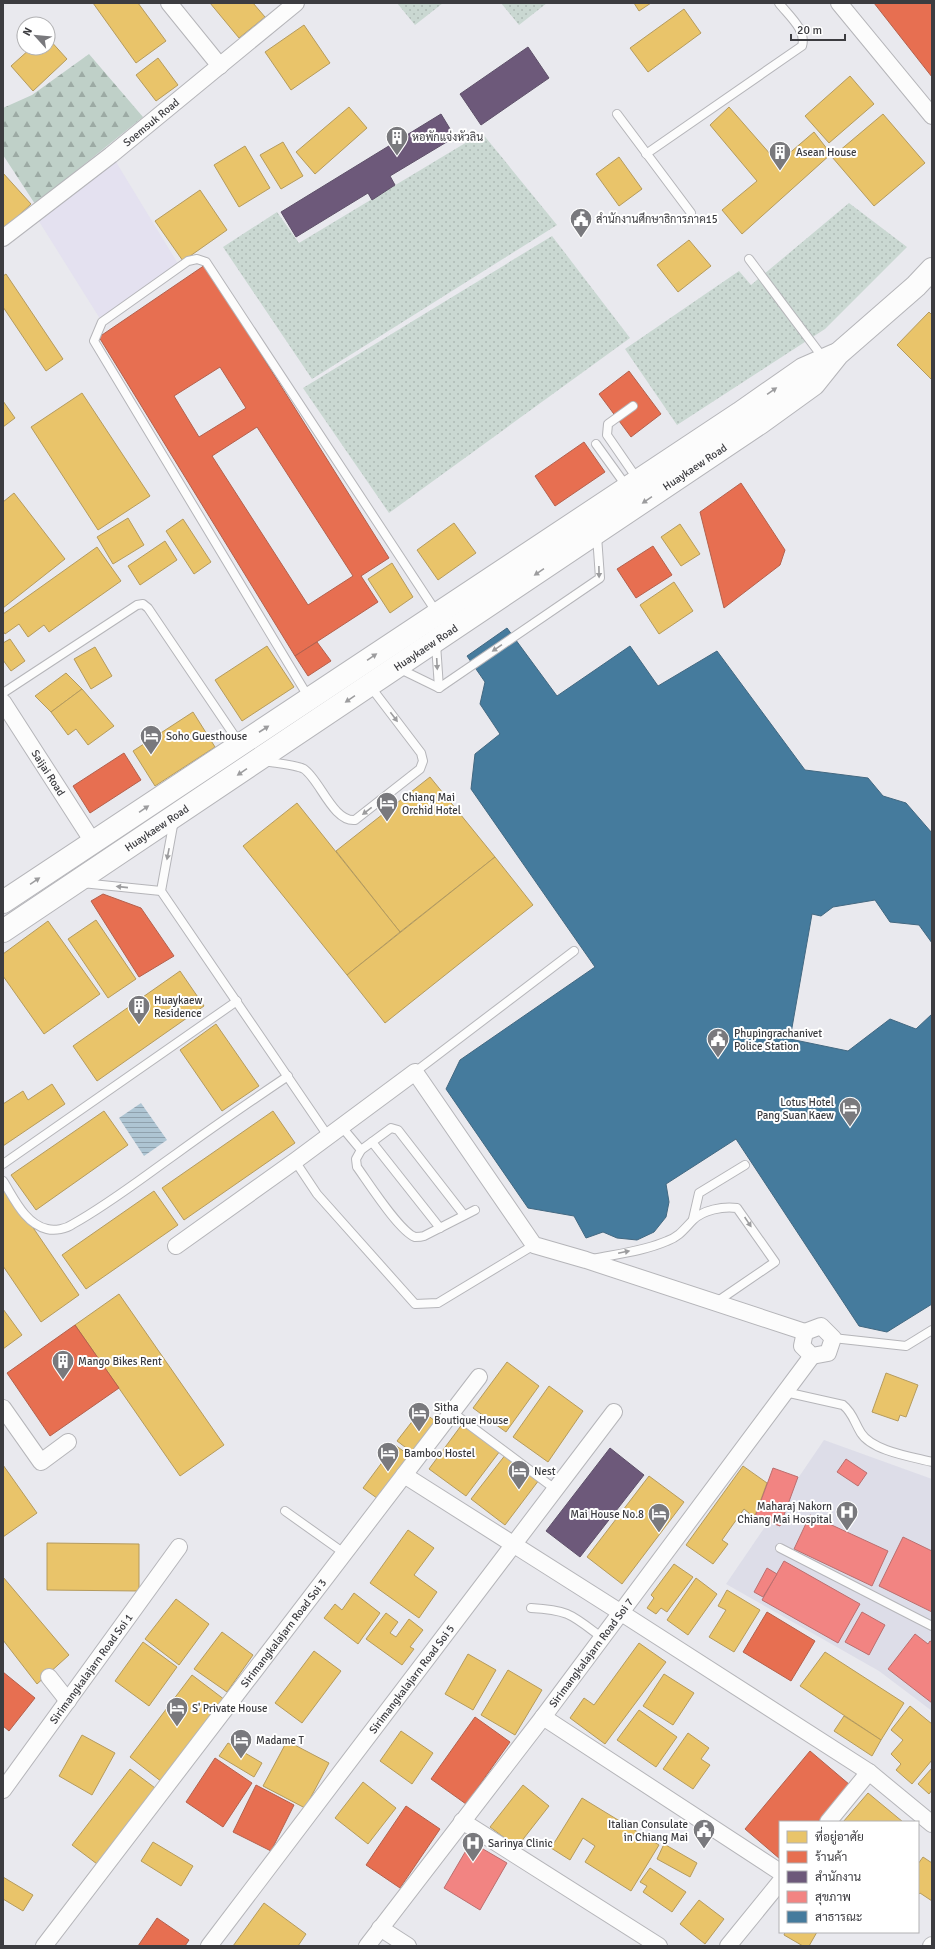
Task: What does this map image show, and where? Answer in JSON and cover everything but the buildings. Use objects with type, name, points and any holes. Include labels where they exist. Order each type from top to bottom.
[{"type":"main road","name":"Huaykaew Road","points":[[3,902],[633,484],[803,369],[831,357],[916,286],[932,269]]},
{"type":"main road","name":"Huaykaew Road","points":[[3,931],[260,760],[745,433],[814,384],[831,357]]},
{"type":"street","points":[[169,3],[220,66]]},
{"type":"street","name":"Soemsuk Road","points":[[3,238],[111,155],[296,3]]},
{"type":"street","points":[[839,3],[932,116]]},
{"type":"street","name":"Saijai Road","points":[[3,702],[93,842]]},
{"type":"street","points":[[176,1246],[295,1161],[415,1072],[534,1246],[586,1260],[805,1332],[821,1326],[833,1338],[828,1353],[812,1356],[802,1346],[805,1332]]},
{"type":"street","name":"Sirimangkalajarn Road Soi 7","points":[[367,1946],[543,1717],[601,1637],[812,1356]]},
{"type":"street","name":"Sirimangkalajarn Road Soi 3","points":[[44,1946],[479,1377]]},
{"type":"street","points":[[3,1408],[41,1462],[68,1442]]},
{"type":"street","name":"Sirimangkalajarn Road Soi 5","points":[[209,1946],[614,1412]]},
{"type":"street","points":[[404,1475],[869,1772],[932,1824]]},
{"type":"street","name":"Sirimangkalajarn Road Soi 1","points":[[3,1790],[179,1548]]},
{"type":"street","points":[[49,1677],[68,1701]]},
{"type":"street","points":[[543,1717],[779,1871]]},
{"type":"street","points":[[829,1821],[869,1772]]},
{"type":"street","points":[[462,1821],[659,1946]]},
{"type":"street","points":[[728,1946],[779,1883]]},
{"type":"street","points":[[380,1928],[408,1946]]},
{"type":"lane","points":[[646,154],[802,46],[804,38],[800,30],[779,3]]},
{"type":"lane","points":[[617,114],[691,213]]},
{"type":"lane","points":[[310,699],[94,340],[102,322],[188,261],[197,259],[206,262],[437,614]]},
{"type":"lane","points":[[749,259],[831,357]]},
{"type":"lane","points":[[633,406],[608,424],[607,435],[633,484]]},
{"type":"lane","points":[[596,444],[633,484]]},
{"type":"lane","points":[[439,688],[600,578],[597,533]]},
{"type":"lane","points":[[3,692],[137,605],[143,604],[148,608],[240,745]]},
{"type":"lane","points":[[436,641],[439,688]]},
{"type":"lane","points":[[396,668],[439,688]]},
{"type":"lane","points":[[260,760],[304,770],[339,814],[349,820],[355,820],[420,769],[423,761],[421,753],[370,686]]},
{"type":"lane","points":[[175,817],[161,891],[288,1076],[334,1131],[361,1150]]},
{"type":"lane","points":[[77,882],[161,891]]},
{"type":"lane","points":[[415,1072],[574,951]]},
{"type":"lane","points":[[3,1164],[237,1001]]},
{"type":"lane","points":[[3,1181],[21,1210],[31,1222],[46,1229],[57,1230],[71,1225],[107,1204],[204,1133],[288,1076]]},
{"type":"lane","points":[[464,1216],[398,1130],[391,1128],[361,1150],[357,1155],[357,1167],[401,1226],[416,1237],[424,1236],[464,1216],[475,1210]]},
{"type":"lane","points":[[372,1142],[440,1228]]},
{"type":"lane","points":[[295,1161],[317,1194],[415,1304],[438,1304],[534,1246]]},
{"type":"lane","points":[[693,1219],[699,1193],[745,1165]]},
{"type":"lane","points":[[586,1260],[658,1245],[680,1234],[693,1219],[716,1209],[737,1208],[775,1262],[715,1302]]},
{"type":"lane","points":[[833,1338],[906,1346],[932,1330]]},
{"type":"lane","points":[[786,1392],[843,1405],[850,1410],[861,1434],[868,1440],[889,1451],[932,1462]]},
{"type":"lane","points":[[452,1412],[555,1489]]},
{"type":"lane","points":[[285,1511],[344,1553]]},
{"type":"lane","points":[[780,1548],[932,1626]]},
{"type":"lane","points":[[531,1608],[552,1609],[570,1614],[601,1637]]},
{"type":"shaded area","points":[[397,3],[443,3],[415,25]]},
{"type":"shaded area","points":[[501,3],[547,3],[519,25]]},
{"type":"shaded area","points":[[482,133],[557,225],[312,379],[223,247],[277,212],[299,243]]},
{"type":"shaded area","points":[[113,157],[180,267],[102,322],[35,215]]},
{"type":"shaded area","points":[[849,203],[907,247],[825,329],[677,425],[625,349],[739,271],[751,285]]},
{"type":"shaded area","points":[[552,236],[630,338],[389,513],[303,388]]},
{"type":"shaded area","name":"Maharaj Nakorn Chiang Mai Hospital","points":[[824,1440],[932,1479],[932,1711],[879,1671],[726,1584]]},
{"type":"green space","points":[[89,54],[143,117],[35,204],[3,155],[3,108],[32,95]]},
{"type":"water","points":[[141,1103],[167,1140],[144,1156],[119,1118]]},
{"type":"place","name":"หอพักแจ่งหัวลิน","points":[[397,156]]},
{"type":"place","name":"Asean House","points":[[780,172]]},
{"type":"place","name":"สำนักงานศึกษาธิการภาค15","points":[[581,238]]},
{"type":"place","name":"Soho Guesthouse","points":[[151,756]]},
{"type":"place","name":"Chiang Mai Orchid Hotel","points":[[387,822]]},
{"type":"place","name":"Huaykaew Residence","points":[[139,1026]]},
{"type":"place","name":"Phupingrachanivet Police Station","points":[[718,1058]]},
{"type":"place","name":"Lotus Hotel Pang Suan Kaew","points":[[850,1128]]},
{"type":"place","name":"Mango Bikes Rent","points":[[63,1380]]},
{"type":"place","name":"Sitha Boutique House","points":[[419,1432]]},
{"type":"place","name":"Bamboo Hostel","points":[[388,1472]]},
{"type":"place","name":"Nest","points":[[519,1490]]},
{"type":"place","name":"Maharaj Nakorn Chiang Mai Hospital","points":[[847,1532]]},
{"type":"place","name":"Mai House No.8","points":[[659,1534]]},
{"type":"place","name":"S' Private House","points":[[177,1728]]},
{"type":"place","name":"Madame T","points":[[241,1760]]},
{"type":"place","name":"Italian Consulate in Chiang Mai","points":[[704,1850]]},
{"type":"place","name":"Sarinya Clinic","points":[[473,1862]]}]
